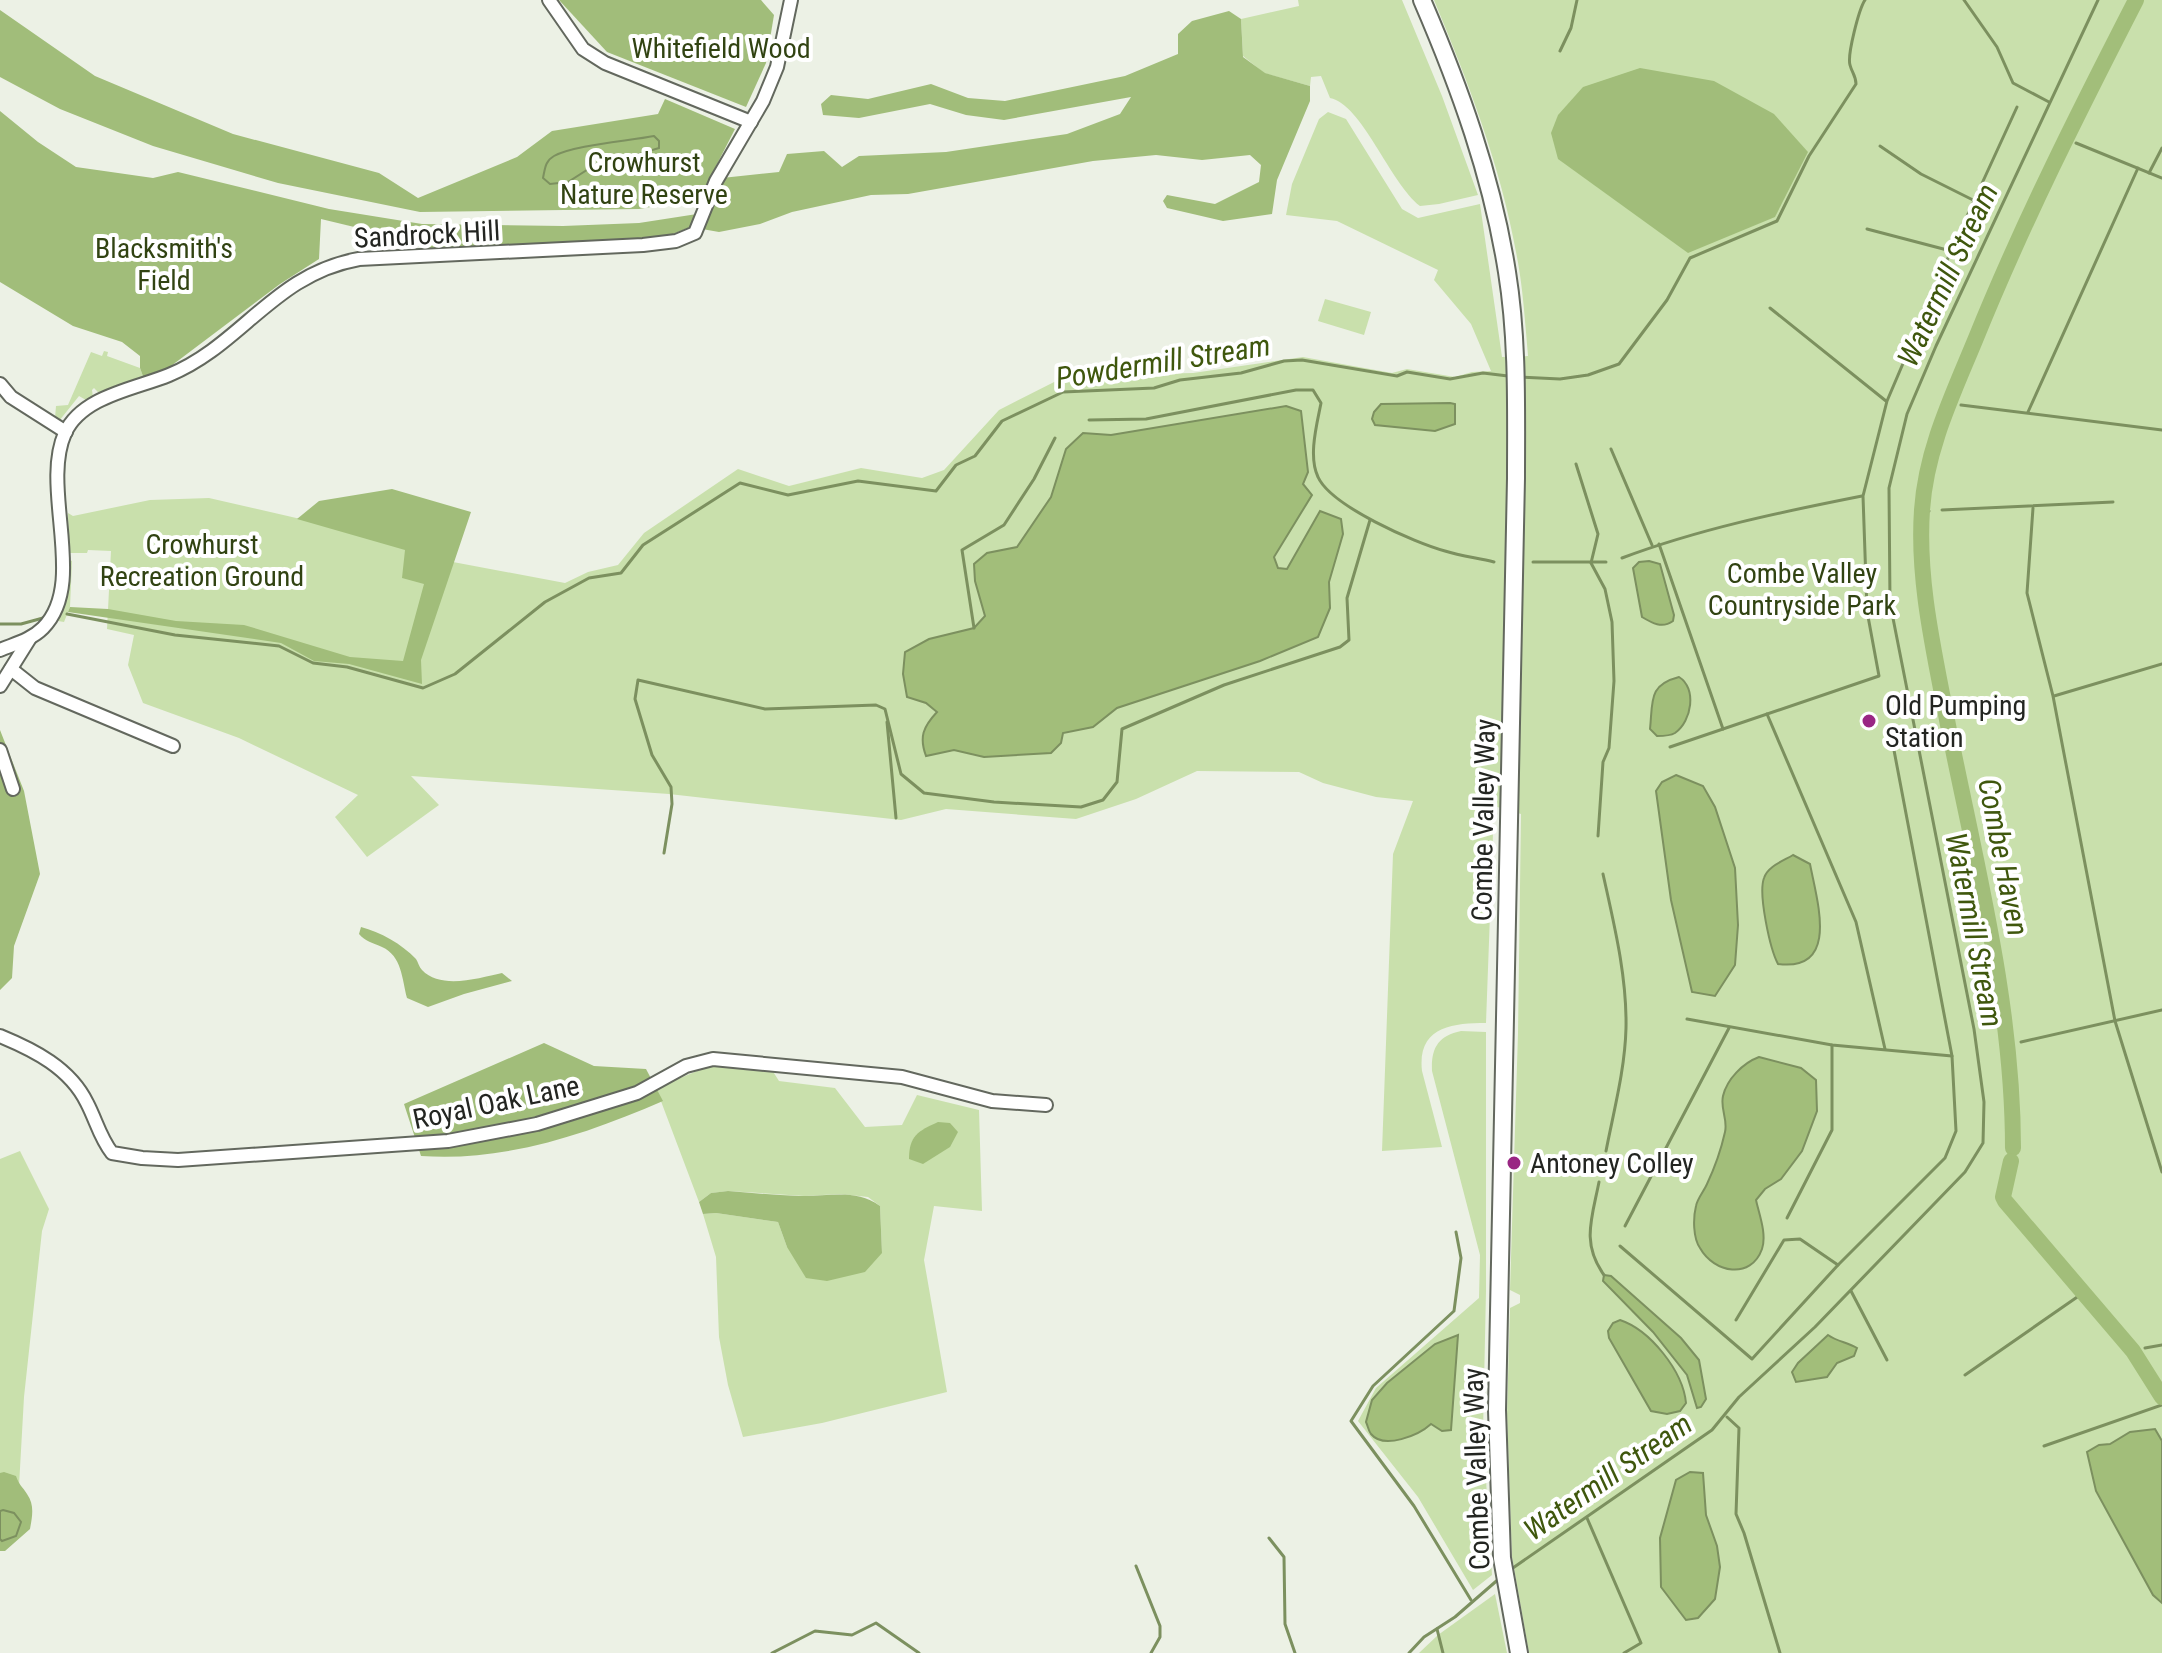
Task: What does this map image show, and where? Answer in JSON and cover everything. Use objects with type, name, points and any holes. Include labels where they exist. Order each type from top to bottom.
[{"type":"main road","name":"Combe Valley Way","points":[[1422,0],[1471,122],[1489,182],[1508,273],[1515,357],[1497,1410],[1502,1558],[1519,1653]]},
{"type":"street","points":[[549,0],[583,49],[605,63],[751,122]]},
{"type":"street","name":"Sandrock Hill","points":[[66,432],[73,422],[100,401],[171,374],[203,355],[301,279],[326,266],[359,259],[511,253],[676,241],[695,233],[711,193],[763,101],[777,67],[791,0]]},
{"type":"street","points":[[0,384],[11,397],[66,432],[60,449],[58,474],[63,556],[60,592],[54,614],[30,638],[0,650]]},
{"type":"street","points":[[0,686],[30,638]]},
{"type":"street","points":[[11,669],[35,688],[173,746]]},
{"type":"street","points":[[0,750],[13,789]]},
{"type":"street","name":"Royal Oak Lane","points":[[0,1036],[47,1059],[69,1075],[86,1100],[104,1143],[112,1153],[142,1158],[178,1160],[448,1141],[537,1124],[637,1093],[686,1066],[713,1059],[902,1077],[992,1101],[1046,1105]]},
{"type":"green space","name":"Whitefield Wood","points":[[559,0],[761,0],[774,15],[766,63],[746,107],[607,52]]},
{"type":"green space","points":[[1298,0],[1402,0],[1442,96],[1478,195],[1420,206],[1398,180],[1353,114],[1342,103],[1330,98],[1321,76],[1311,77],[1310,86],[1264,73],[1243,56],[1241,19],[1299,6]]},
{"type":"green space","name":"Combe Valley Countryside Park","points":[[1434,0],[2162,0],[2162,1653],[1529,1653],[1512,1557],[1507,1414],[1510,1308],[1520,1303],[1520,1295],[1510,1290],[1521,814],[1494,806],[1486,1023],[1461,1024],[1439,1030],[1425,1045],[1422,1056],[1422,1071],[1442,1147],[1382,1151],[1393,854],[1413,801],[1376,797],[1323,783],[1299,772],[1197,771],[1136,799],[1076,819],[946,809],[901,820],[669,794],[411,776],[439,805],[367,857],[335,817],[358,795],[239,738],[143,703],[128,665],[134,635],[107,629],[111,551],[69,553],[68,513],[73,516],[150,500],[209,498],[409,544],[453,562],[565,583],[588,572],[618,565],[644,533],[738,469],[789,486],[861,468],[922,478],[944,470],[999,410],[1066,376],[1193,373],[1303,357],[1392,373],[1407,369],[1455,377],[1491,371],[1471,324],[1434,280],[1438,270],[1337,221],[1286,215],[1292,184],[1319,119],[1328,112],[1346,119],[1402,209],[1418,218],[1480,204],[1502,357],[1528,356],[1518,265],[1501,187],[1471,93]]},
{"type":"green space","name":"Crowhurst Nature Reserve","points":[[0,10],[95,76],[233,134],[379,173],[418,198],[517,157],[552,131],[658,114],[665,99],[735,129],[703,198],[639,209],[420,212],[278,183],[153,146],[60,109],[0,77]]},
{"type":"green space","points":[[1229,11],[1241,19],[1243,57],[1265,73],[1310,86],[1310,101],[1277,180],[1272,214],[1223,221],[1167,208],[1163,201],[1167,195],[1215,204],[1259,182],[1261,165],[1250,155],[1202,160],[1156,155],[1093,161],[908,194],[871,195],[792,212],[760,224],[719,232],[702,229],[722,178],[779,172],[787,154],[824,151],[842,167],[859,156],[946,152],[1067,134],[1120,114],[1131,97],[1004,120],[966,115],[930,104],[859,118],[823,115],[821,104],[831,95],[868,99],[931,84],[968,98],[1005,101],[1125,76],[1178,54],[1178,34],[1192,21]]},
{"type":"green space","points":[[1640,68],[1714,81],[1774,114],[1808,152],[1775,217],[1688,253],[1558,159],[1551,133],[1558,115],[1583,87]]},
{"type":"green space","name":"Blacksmith's Field","points":[[0,111],[38,142],[76,167],[153,178],[178,172],[329,209],[422,224],[563,226],[639,223],[697,214],[690,227],[668,236],[432,252],[425,244],[321,219],[319,259],[280,284],[167,369],[144,379],[140,356],[122,342],[73,326],[0,282]]},
{"type":"green space","points":[[1325,299],[1371,312],[1364,335],[1318,321]]},
{"type":"green space","points":[[104,351],[108,352],[107,356],[140,368],[144,379],[99,393],[94,388],[93,397],[86,400],[79,396],[59,421],[55,418],[56,406],[68,405],[91,352],[102,356]]},
{"type":"green space","points":[[392,489],[471,512],[421,660],[422,684],[349,664],[314,661],[281,643],[68,612],[70,607],[108,609],[176,621],[244,625],[350,657],[403,661],[424,584],[402,578],[405,550],[297,519],[319,501]]},
{"type":"green space","points":[[68,559],[72,561],[70,607],[64,622],[58,621],[66,599]]},
{"type":"green space","points":[[0,730],[24,791],[40,874],[14,946],[12,978],[0,990]]},
{"type":"green space","points":[[361,927],[397,944],[416,959],[422,970],[439,980],[472,980],[502,973],[512,981],[428,1007],[407,998],[394,956],[361,936]]},
{"type":"green space","points":[[1461,1031],[1486,1032],[1483,1432],[1492,1575],[1473,1590],[1418,1497],[1358,1421],[1376,1388],[1479,1298],[1480,1255],[1432,1071],[1438,1044],[1447,1036]]},
{"type":"green space","points":[[544,1043],[594,1066],[646,1069],[663,1101],[545,1143],[484,1155],[421,1156],[404,1104]]},
{"type":"green space","points":[[714,1064],[772,1070],[779,1081],[835,1088],[865,1127],[902,1125],[917,1095],[979,1110],[982,1211],[934,1206],[924,1260],[947,1392],[822,1423],[743,1437],[728,1385],[719,1337],[716,1257],[703,1214],[778,1222],[787,1247],[882,1253],[880,1206],[868,1197],[841,1194],[804,1196],[728,1191],[711,1193],[699,1202],[656,1088]]},
{"type":"green space","points":[[938,1122],[950,1123],[958,1132],[950,1147],[923,1164],[909,1159],[916,1135]]},
{"type":"green space","points":[[20,1151],[49,1209],[42,1231],[24,1397],[19,1486],[0,1478],[0,1159]]},
{"type":"green space","points":[[728,1191],[799,1196],[851,1195],[871,1200],[880,1206],[882,1253],[865,1272],[827,1281],[806,1278],[787,1247],[778,1222],[703,1214],[699,1202],[711,1193]]},
{"type":"green space","points":[[0,1473],[16,1476],[30,1498],[32,1516],[30,1529],[5,1551],[0,1551]]},
{"type":"green space","points":[[1495,1594],[1507,1653],[1419,1653],[1438,1635]]},
{"type":"shaded area","points":[[654,136],[659,141],[659,148],[601,161],[568,182],[550,184],[543,178],[549,160],[563,152]]},
{"type":"shaded area","points":[[1381,404],[1455,404],[1455,424],[1435,431],[1375,425],[1372,419]]},
{"type":"shaded area","points":[[1286,406],[1301,411],[1308,472],[1303,484],[1312,495],[1274,557],[1278,568],[1287,569],[1320,511],[1341,519],[1343,534],[1329,582],[1330,608],[1318,637],[1260,661],[1117,708],[1093,727],[1063,733],[1061,743],[1051,753],[984,757],[954,750],[926,756],[924,732],[937,712],[926,703],[907,697],[903,674],[905,652],[929,639],[974,628],[985,616],[975,581],[974,564],[987,553],[1017,547],[1051,497],[1066,449],[1083,433],[1111,435]]},
{"type":"shaded area","points":[[1639,562],[1660,564],[1674,615],[1673,621],[1665,625],[1642,617],[1633,568]]},
{"type":"shaded area","points":[[1679,677],[1685,682],[1690,696],[1688,713],[1675,733],[1657,736],[1650,729],[1654,696],[1662,685]]},
{"type":"shaded area","points":[[1676,775],[1703,786],[1715,807],[1735,868],[1738,925],[1735,965],[1715,996],[1692,992],[1671,900],[1656,791],[1662,782]]},
{"type":"shaded area","points":[[1793,855],[1810,864],[1820,931],[1817,946],[1810,957],[1797,964],[1778,964],[1766,921],[1764,878],[1776,864]]},
{"type":"shaded area","points":[[1759,1057],[1801,1068],[1816,1080],[1817,1111],[1802,1151],[1781,1179],[1765,1189],[1756,1200],[1764,1237],[1757,1259],[1741,1269],[1732,1270],[1714,1263],[1700,1248],[1695,1233],[1695,1211],[1715,1165],[1726,1127],[1722,1101],[1725,1090],[1736,1072]]},
{"type":"shaded area","points":[[1604,1275],[1611,1276],[1681,1338],[1699,1360],[1706,1399],[1701,1407],[1697,1408],[1687,1375],[1653,1332],[1603,1281]]},
{"type":"shaded area","points":[[1620,1320],[1643,1333],[1672,1365],[1684,1391],[1686,1403],[1680,1411],[1667,1414],[1651,1411],[1609,1338],[1608,1331],[1613,1323]]},
{"type":"shaded area","points":[[1458,1335],[1451,1430],[1442,1431],[1431,1424],[1401,1439],[1377,1439],[1366,1422],[1372,1400],[1387,1383],[1435,1344]]},
{"type":"shaded area","points":[[1828,1335],[1857,1348],[1854,1356],[1837,1363],[1827,1377],[1796,1382],[1792,1372],[1798,1363]]},
{"type":"shaded area","points":[[2155,1429],[2162,1441],[2162,1603],[2153,1595],[2096,1491],[2087,1452],[2099,1445],[2110,1444],[2130,1432]]},
{"type":"shaded area","points":[[1690,1472],[1703,1473],[1706,1515],[1717,1546],[1720,1567],[1715,1599],[1698,1618],[1686,1620],[1661,1587],[1660,1538],[1676,1480]]},
{"type":"shaded area","points":[[0,1511],[14,1513],[21,1522],[16,1536],[2,1541]]},
{"type":"waterway","points":[[1560,51],[1571,28],[1577,0]]},
{"type":"waterway","name":"Powdermill Stream","points":[[1520,377],[1560,379],[1588,375],[1619,364],[1667,300],[1690,258],[1777,221],[1809,156],[1856,84],[1850,52],[1865,0]]},
{"type":"waterway","name":"Powdermill Stream","points":[[1964,0],[1997,47],[2013,83],[2049,102]]},
{"type":"waterway","name":"Watermill Stream","points":[[1510,1570],[1712,1430],[1739,1397],[1815,1327],[1965,1172],[1983,1143],[1984,1102],[1974,1029],[1890,603],[1889,488],[1907,414],[1936,346],[2098,0]]},
{"type":"waterway","name":"Combe Haven","points":[[2013,1148],[2007,1041],[2000,988],[1928,618],[1922,564],[1922,510],[1929,465],[1958,380],[2052,167],[2136,0]]},
{"type":"waterway","points":[[1670,747],[1879,676],[1867,611],[1863,496],[1887,401],[2017,107]]},
{"type":"waterway","points":[[2076,143],[2162,178]]},
{"type":"waterway","points":[[1880,146],[1921,174],[1973,200]]},
{"type":"waterway","points":[[2149,173],[2162,148]]},
{"type":"waterway","points":[[2028,412],[2138,168]]},
{"type":"waterway","points":[[1867,229],[1951,251]]},
{"type":"waterway","points":[[1770,308],[1886,401]]},
{"type":"waterway","name":"Powdermill Stream","points":[[67,614],[175,635],[279,646],[313,663],[347,667],[423,688],[455,674],[545,602],[589,578],[621,573],[643,545],[740,483],[788,495],[858,481],[936,491],[956,465],[975,456],[1002,421],[1063,392],[1154,388],[1180,380],[1241,373],[1284,361],[1302,360],[1397,376],[1407,372],[1450,379],[1483,373],[1508,376]]},
{"type":"waterway","points":[[1089,420],[1146,419],[1296,390],[1313,390],[1321,403],[1314,440],[1315,469],[1326,488],[1356,511],[1395,532],[1445,551],[1494,562]]},
{"type":"waterway","points":[[1961,405],[2162,430]]},
{"type":"waterway","points":[[974,628],[962,550],[1004,525],[1034,479],[1055,438]]},
{"type":"waterway","points":[[1611,449],[1652,545]]},
{"type":"waterway","points":[[1576,464],[1598,534],[1591,563],[1605,589],[1612,622],[1614,681],[1609,748],[1603,762],[1598,836]]},
{"type":"waterway","points":[[1622,558],[1710,530],[1862,496]]},
{"type":"waterway","points":[[1942,510],[2113,502]]},
{"type":"waterway","points":[[2033,508],[2027,593],[2053,696],[2115,1021],[2162,1172]]},
{"type":"waterway","name":"Combe Haven","points":[[1922,511],[1929,511]]},
{"type":"waterway","points":[[664,853],[672,804],[671,787],[652,755],[635,699],[638,680],[765,709],[876,705],[885,709],[901,774],[924,793],[994,802],[1081,807],[1103,800],[1117,782],[1122,729],[1224,685],[1340,647],[1349,640],[1347,598],[1370,520]]},
{"type":"waterway","points":[[1659,544],[1723,729]]},
{"type":"waterway","points":[[1533,562],[1606,562]]},
{"type":"waterway","name":"Powdermill Stream","points":[[0,624],[21,624],[43,618]]},
{"type":"waterway","points":[[2054,696],[2162,664]]},
{"type":"waterway","points":[[1767,714],[1856,922],[1885,1049]]},
{"type":"waterway","points":[[887,722],[896,818]]},
{"type":"waterway","points":[[1620,1246],[1752,1359],[1838,1265],[1945,1158],[1956,1131],[1952,1056],[1893,745]]},
{"type":"waterway","points":[[1603,874],[1622,970],[1626,1009],[1621,1074],[1606,1151]]},
{"type":"waterway","points":[[2021,1042],[2162,1010]]},
{"type":"waterway","points":[[1687,1019],[1832,1045],[1952,1056]]},
{"type":"waterway","points":[[1625,1226],[1729,1028]]},
{"type":"waterway","points":[[1787,1218],[1832,1130],[1832,1045]]},
{"type":"waterway","name":"Combe Haven","points":[[2011,1161],[2003,1197],[2005,1201],[2133,1351],[2162,1397]]},
{"type":"waterway","points":[[1599,1182],[1590,1241],[1604,1275]]},
{"type":"waterway","points":[[1456,1232],[1461,1258],[1454,1311],[1373,1386],[1351,1421],[1414,1506],[1471,1600]]},
{"type":"waterway","points":[[1736,1320],[1784,1240],[1800,1239],[1838,1265]]},
{"type":"waterway","points":[[1851,1291],[1887,1360]]},
{"type":"waterway","points":[[1965,1375],[2083,1293]]},
{"type":"waterway","points":[[2145,1348],[2162,1345]]},
{"type":"waterway","points":[[2044,1446],[2162,1405]]},
{"type":"waterway","points":[[1727,1417],[1739,1428],[1736,1514],[1780,1653]]},
{"type":"waterway","points":[[1587,1518],[1641,1643],[1624,1653]]},
{"type":"waterway","points":[[1269,1538],[1284,1557],[1285,1624],[1295,1653]]},
{"type":"waterway","points":[[1136,1566],[1160,1626],[1160,1637],[1151,1653]]},
{"type":"waterway","name":"Watermill Stream","points":[[1409,1653],[1424,1637],[1455,1617],[1501,1577]]},
{"type":"waterway","name":"Watermill Stream","points":[[772,1653],[815,1631],[852,1635],[876,1623],[919,1653]]},
{"type":"waterway","points":[[1437,1629],[1443,1653]]},
{"type":"place","name":"Old Pumping Station","points":[[1869,721]]},
{"type":"place","name":"Antoney Colley","points":[[1514,1163]]},
{"type":"park label","name":"Crowhurst Recreation Ground","points":[[202,560]]}]
